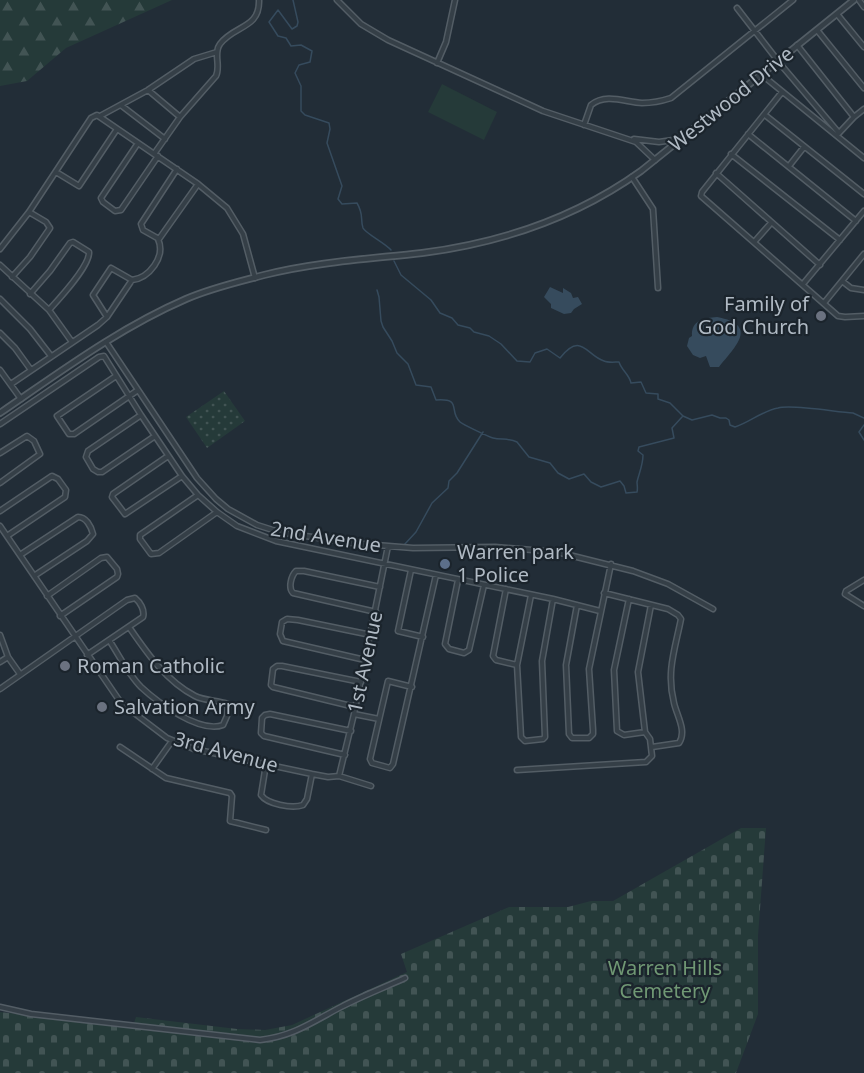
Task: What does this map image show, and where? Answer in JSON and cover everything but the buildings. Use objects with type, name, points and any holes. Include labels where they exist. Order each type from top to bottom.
[{"type":"street","points":[[0,249],[29,212],[91,118],[122,106],[194,59],[216,52],[225,39],[257,16],[260,0]]},
{"type":"street","name":"Westwood Drive","points":[[337,0],[348,12],[388,40],[543,111],[640,144],[655,160],[854,0]]},
{"type":"street","points":[[437,63],[446,45],[455,0]]},
{"type":"street","points":[[584,125],[588,109],[594,102],[606,99],[645,103],[671,98],[793,0]]},
{"type":"street","points":[[859,0],[864,7]]},
{"type":"street","points":[[738,8],[837,135]]},
{"type":"street","points":[[837,14],[864,47]]},
{"type":"street","points":[[817,30],[864,88]]},
{"type":"street","points":[[797,45],[854,117]]},
{"type":"street","points":[[138,143],[101,198],[115,211],[121,210],[180,117],[216,76],[218,69],[216,52]]},
{"type":"street","points":[[762,75],[864,158]]},
{"type":"street","points":[[148,90],[180,117]]},
{"type":"street","points":[[782,92],[716,173],[701,196],[841,317],[864,316]]},
{"type":"street","points":[[122,106],[165,139]]},
{"type":"street","points":[[837,135],[864,109]]},
{"type":"street","points":[[765,114],[864,194]]},
{"type":"street","points":[[100,116],[222,203],[235,219],[247,247],[255,278]]},
{"type":"street","points":[[56,172],[79,186],[117,129]]},
{"type":"street","points":[[748,134],[856,221]]},
{"type":"street","points":[[630,140],[659,142],[681,138]]},
{"type":"street","points":[[789,166],[804,147]]},
{"type":"street","points":[[731,154],[840,240]]},
{"type":"street","points":[[0,413],[106,342],[187,299],[255,278],[302,267],[423,253],[491,239],[561,217],[608,192],[655,160]]},
{"type":"street","points":[[107,317],[93,298],[94,292],[111,268],[132,280],[144,278],[153,267],[161,250],[158,239],[143,230],[141,225],[177,169]]},
{"type":"street","points":[[716,173],[820,265]]},
{"type":"street","points":[[632,177],[652,209],[658,288]]},
{"type":"street","points":[[158,239],[198,184]]},
{"type":"street","points":[[803,284],[864,211]]},
{"type":"street","points":[[12,277],[30,257],[50,228],[46,222],[29,212]]},
{"type":"street","points":[[754,241],[771,223]]},
{"type":"street","points":[[30,294],[70,243],[73,242],[88,252],[88,258],[75,279],[49,310]]},
{"type":"street","points":[[824,303],[864,254]]},
{"type":"street","points":[[0,265],[49,310],[72,342]]},
{"type":"street","points":[[11,384],[98,326],[107,317],[132,280]]},
{"type":"street","points":[[842,281],[850,288],[864,290]]},
{"type":"street","points":[[0,299],[30,329],[51,356]]},
{"type":"street","points":[[0,333],[15,348],[31,370]]},
{"type":"street","name":"2nd Avenue","points":[[106,342],[197,478],[216,500],[257,525],[279,532],[321,539],[388,546],[495,547],[564,553],[610,564],[668,584],[713,609]]},
{"type":"street","points":[[0,424],[111,350]]},
{"type":"street","points":[[104,356],[182,476],[198,495],[237,526],[263,537],[553,599],[600,612]]},
{"type":"street","points":[[0,370],[21,399]]},
{"type":"street","points":[[116,376],[57,416],[71,434],[138,390]]},
{"type":"street","points":[[141,416],[88,451],[86,457],[93,469],[102,472],[155,436]]},
{"type":"street","points":[[0,453],[27,436],[34,441],[40,454],[0,483]]},
{"type":"street","points":[[168,455],[113,494],[112,497],[126,514],[182,476]]},
{"type":"street","points":[[0,511],[52,476],[58,479],[66,490],[65,497],[7,537]]},
{"type":"street","points":[[189,484],[197,478]]},
{"type":"street","points":[[198,495],[140,535],[140,539],[151,555],[155,555],[217,512]]},
{"type":"street","points":[[20,555],[78,517],[85,519],[91,528],[93,534],[87,541],[34,576]]},
{"type":"street","name":"3rd Avenue","points":[[0,526],[121,703],[172,741],[194,749],[328,777],[339,776],[371,786]]},
{"type":"street","points":[[319,549],[321,539]]},
{"type":"street","name":"1st Avenue","points":[[339,776],[351,731],[388,546]]},
{"type":"street","points":[[47,597],[101,558],[107,557],[117,569],[117,577],[60,616]]},
{"type":"street","points":[[577,605],[566,665],[569,734],[572,738],[589,738],[593,734],[590,669],[610,564]]},
{"type":"street","points":[[411,570],[398,631],[423,637]]},
{"type":"street","points":[[376,612],[293,593],[290,588],[292,575],[296,571],[304,571],[380,587]]},
{"type":"street","points":[[412,687],[388,681],[370,759],[372,763],[390,768],[393,764],[412,687],[436,575]]},
{"type":"street","points":[[458,580],[445,644],[447,648],[462,653],[469,650],[484,585]]},
{"type":"street","points":[[864,580],[846,591],[845,594],[864,606]]},
{"type":"street","points":[[506,589],[493,656],[496,660],[517,664]]},
{"type":"street","points":[[604,593],[668,609],[681,619],[670,662],[670,674],[674,703],[682,728],[682,738],[679,743],[652,747]]},
{"type":"street","points":[[531,595],[517,664],[521,737],[525,741],[545,737],[542,661],[553,599]]},
{"type":"street","points":[[0,689],[127,600],[135,598],[144,613],[140,619],[87,655]]},
{"type":"street","points":[[629,599],[614,670],[617,731],[624,735],[645,732]]},
{"type":"street","points":[[517,771],[644,763],[652,756],[650,739],[645,732],[639,672],[651,605]]},
{"type":"street","points":[[366,660],[283,641],[280,634],[282,622],[287,619],[298,620],[371,635]]},
{"type":"street","points":[[109,640],[141,686],[180,717],[214,726],[223,725],[227,716],[228,704],[198,697],[169,676],[154,662],[129,627]]},
{"type":"street","points":[[0,635],[9,657],[20,674]]},
{"type":"street","points":[[0,662],[9,657]]},
{"type":"street","points":[[356,707],[273,687],[271,685],[273,669],[279,666],[361,682]]},
{"type":"street","points":[[345,755],[264,736],[261,733],[262,718],[270,714],[351,731]]},
{"type":"street","points":[[354,714],[379,719]]},
{"type":"street","points":[[152,769],[172,741]]},
{"type":"street","points":[[120,747],[159,775],[173,781],[230,793],[232,796],[230,820],[266,830]]},
{"type":"street","points":[[267,764],[261,795],[269,802],[298,807],[303,805],[307,799],[312,774]]},
{"type":"street","points":[[0,1007],[31,1014],[260,1040],[292,1033],[347,1004],[405,978]]},
{"type":"green space","points":[[0,0],[172,0],[66,48],[27,81],[0,86]]},
{"type":"green space","points":[[442,84],[497,112],[484,140],[428,112]]},
{"type":"green space","points":[[224,391],[245,421],[207,448],[186,417]]},
{"type":"green space","name":"Warren Hills Cemetery","points":[[741,828],[766,828],[758,936],[758,1014],[736,1073],[0,1073],[0,1012],[133,1026],[136,1017],[237,1029],[265,1030],[292,1025],[407,972],[401,954],[509,907],[568,907],[591,901],[613,901]]},
{"type":"water","points":[[550,287],[563,293],[563,288],[571,293],[573,298],[578,297],[582,304],[571,313],[564,314],[551,308],[551,304],[544,297]]},
{"type":"water","points":[[717,317],[737,325],[741,331],[737,344],[719,367],[710,367],[706,356],[700,358],[693,355],[687,346],[696,323],[703,319]]},
{"type":"waterway","points":[[293,0],[297,26],[292,29],[278,10],[269,22],[278,36],[286,38],[291,46],[301,45],[312,51],[310,62],[299,65],[295,73],[301,86],[301,111],[305,115],[329,123],[327,143],[342,186],[338,199],[342,204],[357,203],[363,228],[391,250]]},
{"type":"waterway","points":[[394,261],[401,275],[431,300],[440,313],[452,318],[458,325],[489,336],[501,344],[517,361],[530,362],[535,353],[547,349],[560,358],[573,346],[583,347],[604,361],[619,362],[631,383],[641,382],[646,393],[658,394],[658,399],[670,403],[683,416],[692,420],[712,415],[726,418],[730,425],[735,427],[767,412],[785,407],[853,413],[864,418]]},
{"type":"waterway","points":[[377,290],[383,327],[397,353],[408,364],[416,385],[431,387],[436,400],[452,403],[460,422],[493,438],[517,442],[529,457],[550,463],[558,473],[569,479],[584,474],[591,482],[601,487],[620,481],[626,493],[637,492],[643,455],[638,451],[639,447],[674,438],[672,428],[682,417]]},
{"type":"waterway","points":[[864,425],[859,432],[864,440]]},
{"type":"waterway","points":[[404,545],[416,532],[432,503],[448,488],[449,481],[457,473],[483,432]]},
{"type":"place","name":"Family of God Church","points":[[821,316]]},
{"type":"place","name":"Warren park 1 Police","points":[[445,564]]},
{"type":"place","name":"Roman Catholic","points":[[65,666]]},
{"type":"place","name":"Salvation Army","points":[[102,707]]}]
